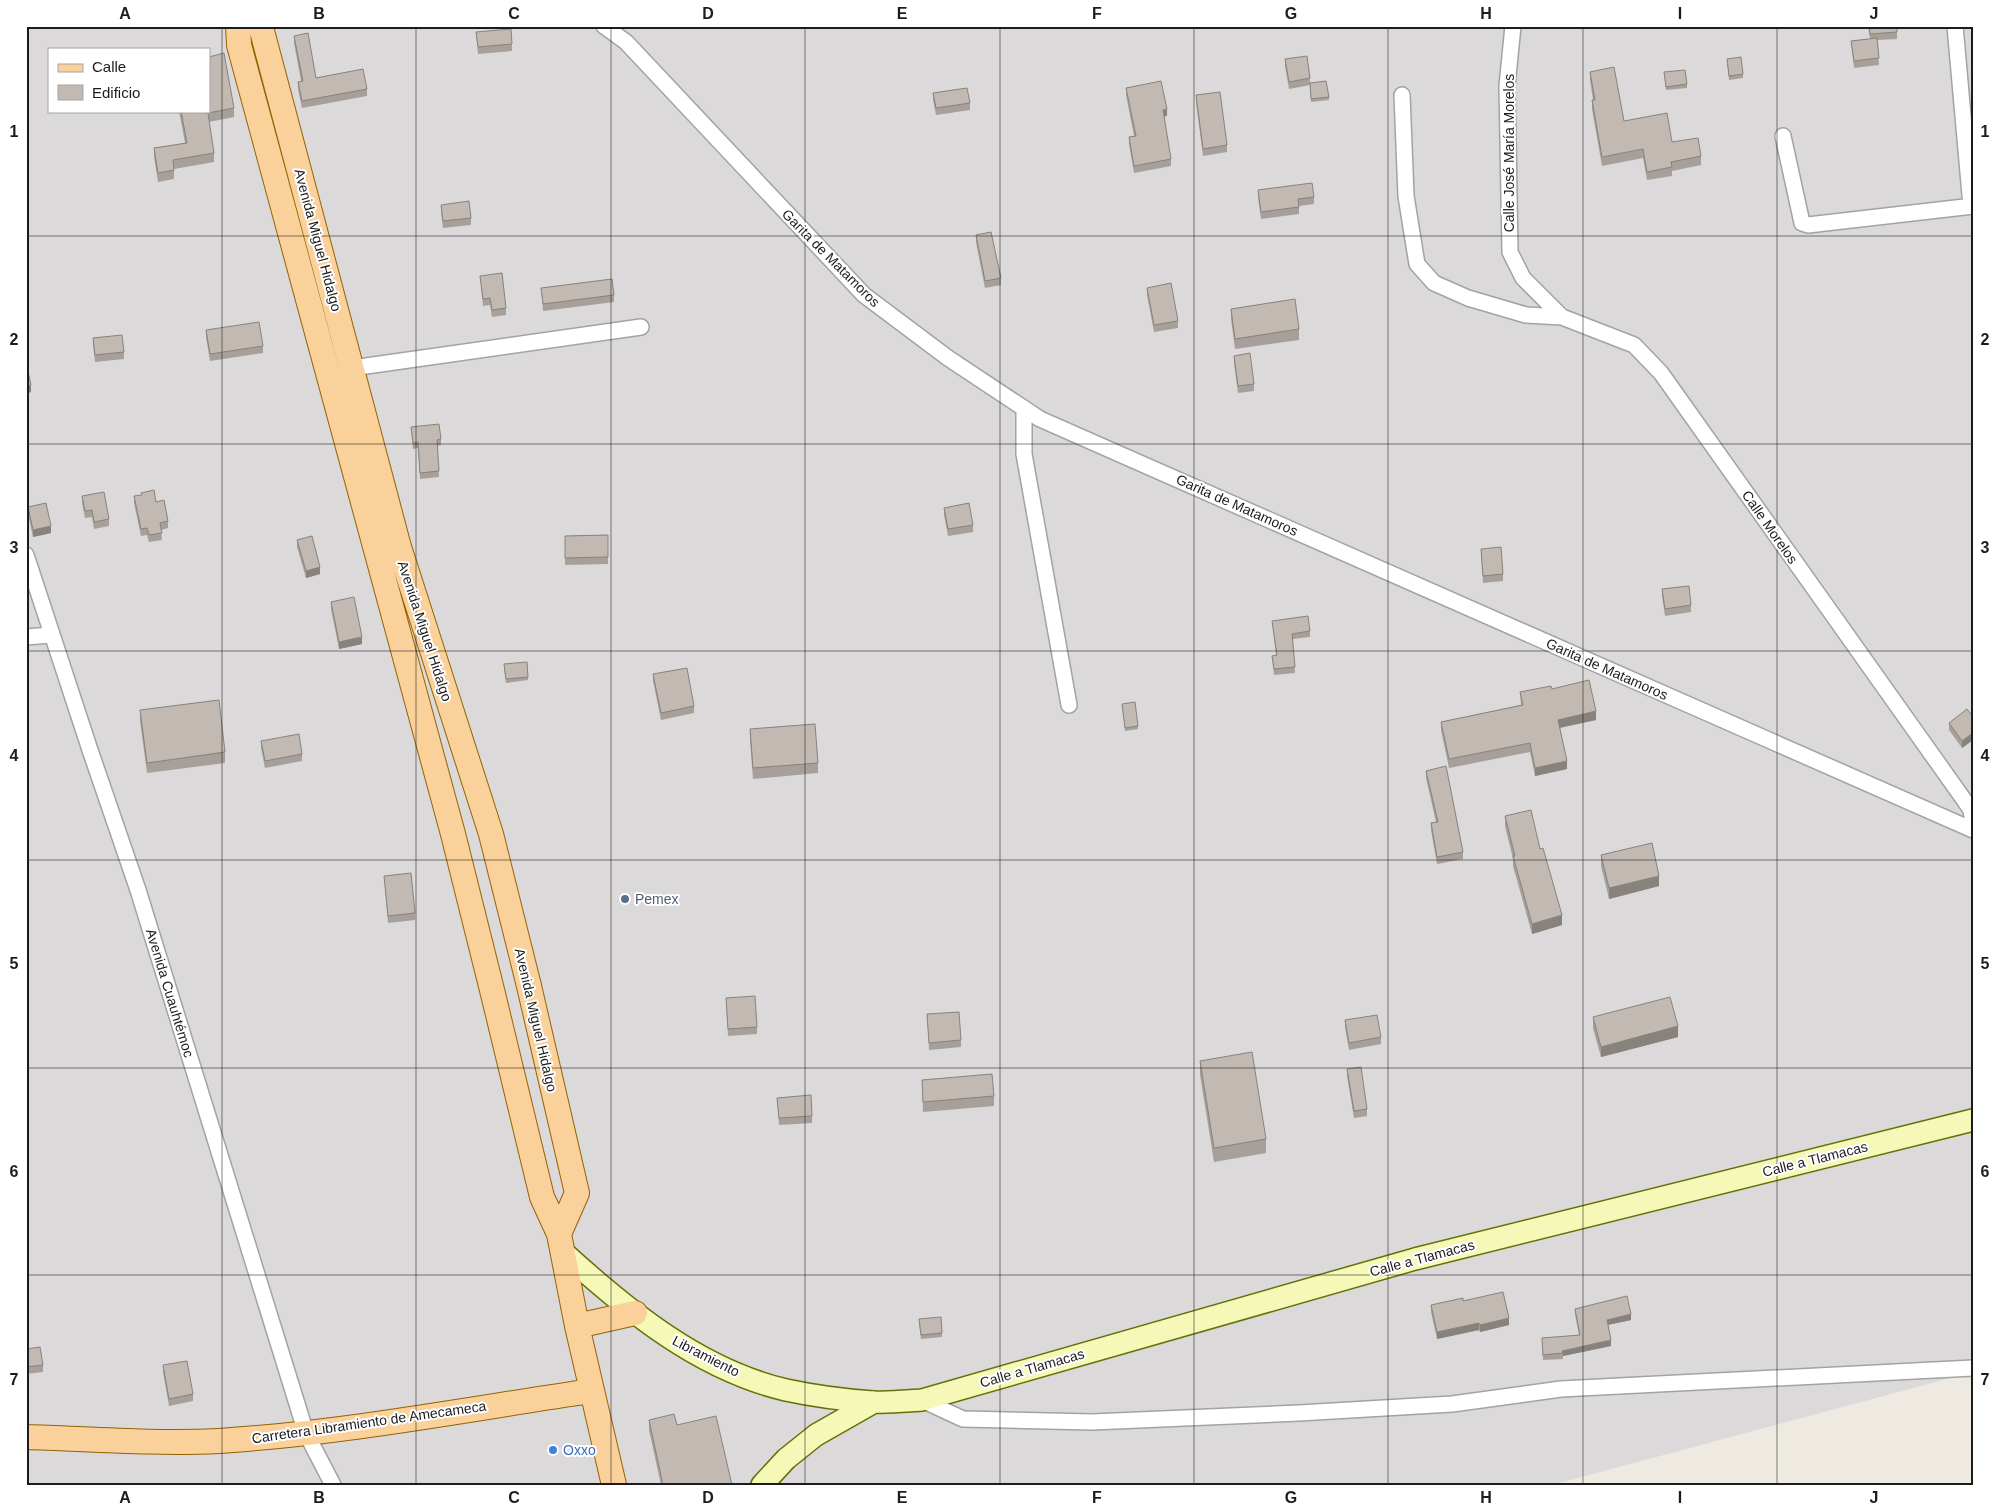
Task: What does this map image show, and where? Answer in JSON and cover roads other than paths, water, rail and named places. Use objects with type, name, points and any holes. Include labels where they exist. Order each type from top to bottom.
[{"type":"main road","name":"Avenida Miguel Hidalgo","points":[[238,26],[239,45],[314,324],[388,551],[491,834],[529,986],[577,1193],[562,1243]]},
{"type":"main road","name":"Avenida Miguel Hidalgo","points":[[259,26],[262,31],[352,368],[388,551],[542,1197],[562,1243],[577,1326],[614,1485]]},
{"type":"main road","points":[[314,324],[338,317]]},
{"type":"main road","name":"Calle a Tlamacas","points":[[874,1402],[922,1400],[1415,1259],[1973,1120]]},
{"type":"main road","name":"Libramiento","points":[[562,1243],[600,1285],[670,1338],[701,1356],[751,1379],[794,1392],[874,1402]]},
{"type":"main road","points":[[577,1326],[635,1312]]},
{"type":"main road","name":"Carretera Libramiento de Amecameca","points":[[26,1437],[218,1441],[306,1433],[591,1391]]},
{"type":"main road","points":[[762,1485],[786,1459],[816,1436],[874,1402]]},
{"type":"street","name":"Garita de Matamoros","points":[[604,26],[626,42],[864,295],[948,358],[1040,419],[1973,830]]},
{"type":"street","name":"Calle José María Morelos","points":[[1513,26],[1507,86],[1510,252],[1523,278]]},
{"type":"street","points":[[1783,136],[1802,223],[1808,225],[1972,206],[1955,26]]},
{"type":"street","points":[[1402,95],[1406,196],[1416,264],[1434,283],[1468,298],[1526,315],[1562,317]]},
{"type":"street","name":"Calle Morelos","points":[[1523,278],[1562,317],[1634,344],[1661,373],[1972,814]]},
{"type":"street","points":[[352,368],[641,328]]},
{"type":"street","points":[[1024,408],[1024,454],[1069,705]]},
{"type":"street","name":"Avenida Cuauhtémoc","points":[[26,554],[51,635],[138,890],[306,1433],[333,1485]]},
{"type":"street","points":[[26,637],[51,635]]},
{"type":"street","points":[[922,1400],[963,1419],[1092,1422],[1299,1413],[1443,1404],[1561,1389],[1973,1368]]},
{"type":"place","name":"Pemex","points":[[625,899]]},
{"type":"place","name":"Oxxo","points":[[553,1450]]}]
